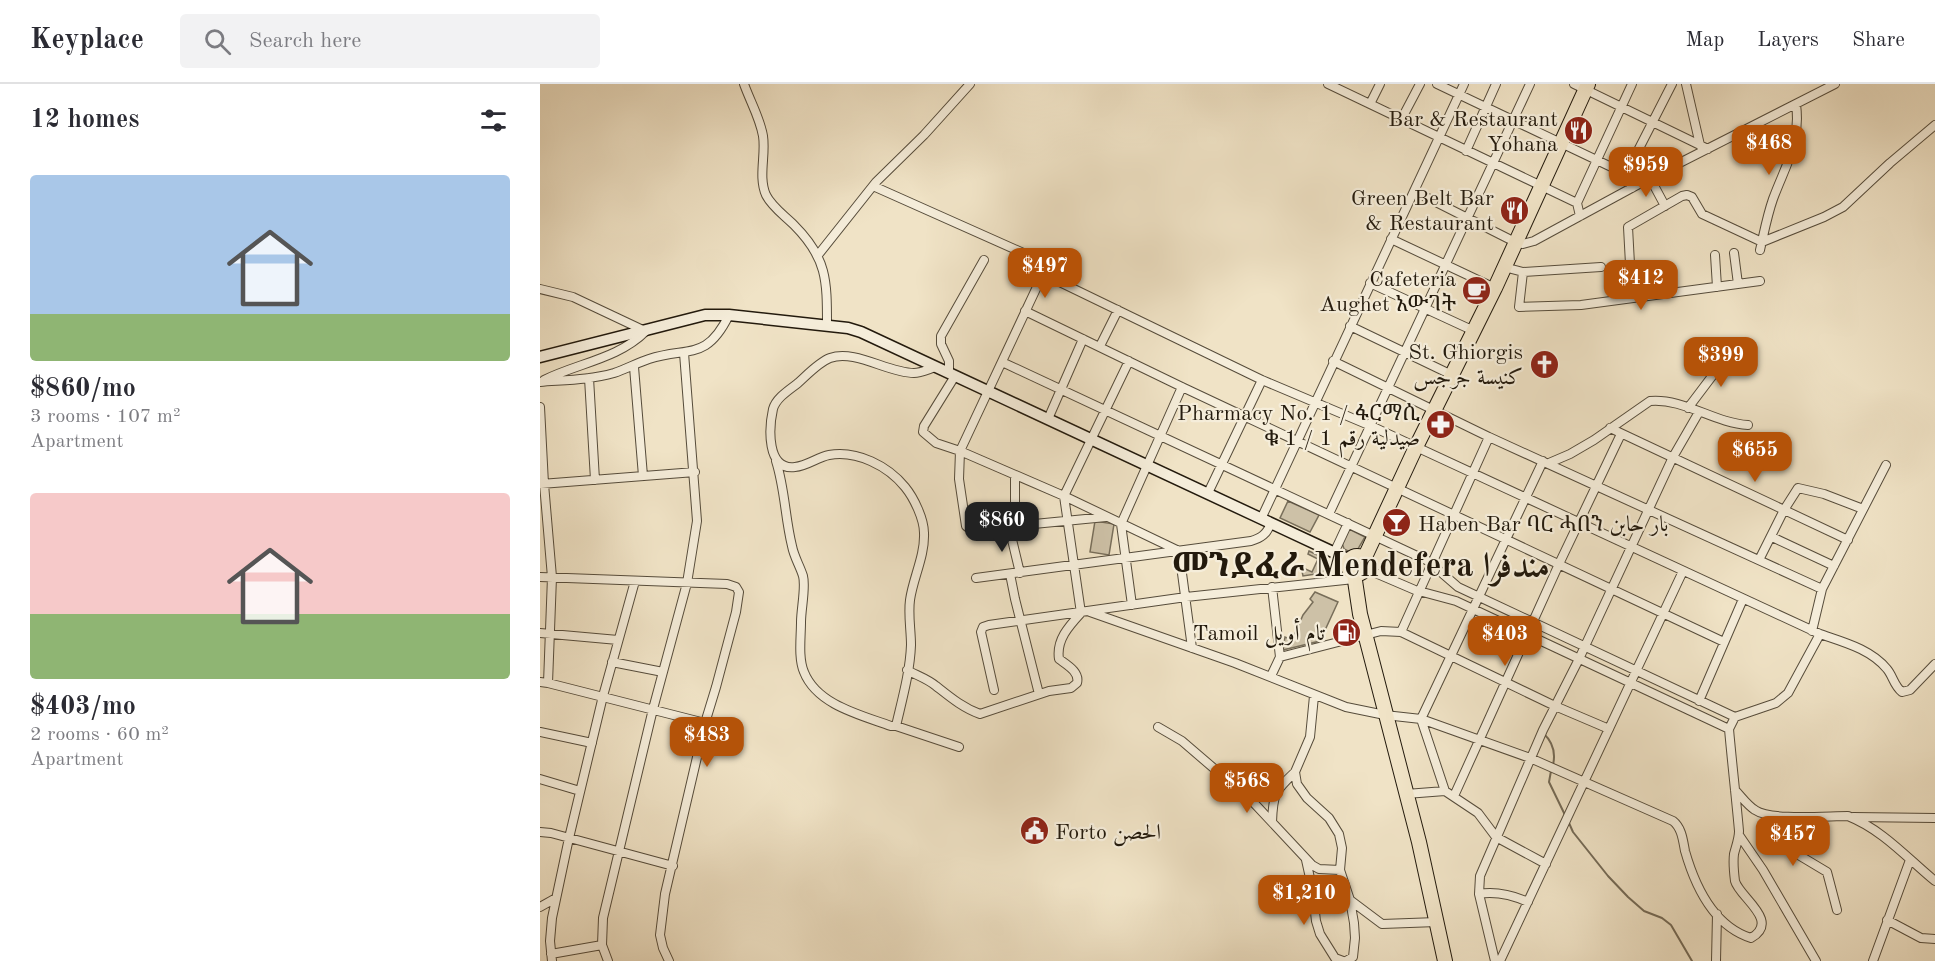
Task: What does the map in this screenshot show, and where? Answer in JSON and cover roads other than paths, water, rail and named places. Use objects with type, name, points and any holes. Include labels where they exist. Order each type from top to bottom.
[{"type":"highway","points":[[1445,961],[1406,794],[1365,635],[1357,568],[1375,536],[1396,487],[1495,288],[1560,142],[1582,86]]},
{"type":"main road","points":[[540,357],[705,315],[729,315],[827,325],[861,332],[1334,553],[1357,568]]},
{"type":"street","points":[[744,84],[763,133],[763,183],[766,195],[806,238],[818,255],[825,275],[827,325]]},
{"type":"street","points":[[818,255],[873,186],[924,135],[970,84]]},
{"type":"street","points":[[1328,84],[1577,202]]},
{"type":"street","points":[[1370,104],[1380,84]]},
{"type":"street","points":[[1401,120],[1420,84]]},
{"type":"street","points":[[1437,84],[1626,174],[1632,188]]},
{"type":"street","points":[[976,578],[1251,542],[1261,538],[1268,531],[1266,521],[1274,488],[1464,84]]},
{"type":"street","points":[[1466,151],[1496,84]]},
{"type":"street","points":[[1329,514],[1530,84]]},
{"type":"street","points":[[1580,216],[1577,202],[1632,84]]},
{"type":"street","points":[[1626,174],[1672,84]]},
{"type":"street","points":[[1686,84],[1704,147]]},
{"type":"street","points":[[1414,191],[1523,244],[1534,241],[1704,147],[1835,84]]},
{"type":"street","points":[[1582,86],[1704,147]]},
{"type":"street","points":[[1761,246],[1772,202],[1798,134],[1796,104]]},
{"type":"street","points":[[1761,246],[1843,207],[1935,125]]},
{"type":"street","points":[[1650,178],[1665,206]]},
{"type":"street","points":[[873,186],[1039,260],[1043,264],[1043,274],[960,451],[959,479],[966,526],[971,530],[1106,517]]},
{"type":"street","points":[[1630,264],[1628,227],[1687,195],[1692,196],[1702,214],[1761,246]]},
{"type":"street","points":[[1391,238],[1495,288]]},
{"type":"street","points":[[1734,253],[1738,284]]},
{"type":"street","points":[[1715,255],[1717,286]]},
{"type":"street","points":[[984,260],[941,336],[941,344],[952,374],[923,432],[936,443],[1064,496],[1179,551]]},
{"type":"street","points":[[1504,267],[1523,272],[1601,267]]},
{"type":"street","points":[[1523,272],[1519,307],[1581,305],[1760,281]]},
{"type":"street","points":[[1043,274],[1262,380],[1371,426],[1816,633],[1861,650],[1881,662],[1897,688],[1902,692],[1910,690],[1935,664]]},
{"type":"street","points":[[1370,283],[1474,331]]},
{"type":"street","points":[[540,289],[573,297],[645,330],[637,340],[619,351],[540,382]]},
{"type":"street","points":[[1100,346],[1118,310]]},
{"type":"street","points":[[1025,311],[1724,642]]},
{"type":"street","points":[[540,382],[589,378],[634,367],[647,360],[698,350],[713,340],[722,330],[729,315]]},
{"type":"street","points":[[1350,326],[1452,375]]},
{"type":"street","points":[[1048,419],[1083,339]]},
{"type":"street","points":[[608,961],[602,945],[603,918],[653,709],[687,583],[698,521],[684,353]]},
{"type":"street","points":[[1688,408],[1719,367],[1728,359],[1743,353]]},
{"type":"street","points":[[936,367],[916,373],[839,356],[828,359],[782,396],[774,406],[770,428],[771,446],[782,481],[792,546],[803,577],[801,647],[803,671],[811,684],[824,697],[837,705],[891,726],[959,747]]},
{"type":"street","points":[[907,670],[935,685],[970,711],[980,714],[1039,694],[1071,688],[1077,683],[1079,678],[1076,672],[1059,659],[1057,649],[1070,626],[1081,613],[1064,496],[1129,361]]},
{"type":"street","points":[[1333,361],[1648,510],[1822,589]]},
{"type":"street","points":[[1002,362],[1432,563],[1458,587],[1735,717],[1776,703],[1788,693],[1816,633],[1822,589],[1886,465]]},
{"type":"street","points":[[634,367],[643,476]]},
{"type":"street","points":[[589,378],[595,480]]},
{"type":"street","points":[[1208,494],[1262,380]]},
{"type":"street","points":[[1132,605],[1121,524],[1182,387]]},
{"type":"street","points":[[1445,791],[1421,719],[1525,498],[1546,462],[1570,454],[1650,402],[1658,401],[1688,408],[1725,421],[1748,425]]},
{"type":"street","points":[[540,407],[544,532],[552,578],[551,632],[544,682],[705,723]]},
{"type":"street","points":[[1495,961],[1479,894],[1480,876],[1530,758],[1585,647],[1673,457],[1699,412]]},
{"type":"street","points":[[1610,428],[1848,540]]},
{"type":"street","points":[[1454,796],[1532,622],[1621,434]]},
{"type":"street","points":[[1401,632],[1490,436]]},
{"type":"street","points":[[775,457],[783,465],[795,468],[829,455],[855,454],[881,466],[905,488],[918,512],[924,532],[923,548],[910,602],[911,647],[896,726]]},
{"type":"street","points":[[542,484],[695,472]]},
{"type":"street","points":[[1015,475],[1012,527],[1020,573]]},
{"type":"street","points":[[1759,560],[1796,489],[1801,487],[1863,509]]},
{"type":"street","points":[[1334,553],[1348,523]]},
{"type":"street","points":[[1772,537],[1834,566]]},
{"type":"street","points":[[1179,551],[1192,648]]},
{"type":"street","points":[[994,690],[981,632],[983,627],[1186,597],[1272,587],[1357,568],[1419,592],[1456,601],[1729,729]]},
{"type":"street","points":[[1500,961],[1683,571]]},
{"type":"street","points":[[1010,574],[1039,694]]},
{"type":"street","points":[[540,577],[727,584],[736,587],[739,592],[705,723],[665,894],[660,935],[669,961]]},
{"type":"street","points":[[602,945],[551,959],[550,941],[556,898],[569,838],[603,696],[635,581]]},
{"type":"street","points":[[1271,676],[1280,657],[1272,587]]},
{"type":"street","points":[[1699,701],[1743,599]]},
{"type":"street","points":[[1090,612],[1271,676],[1314,696],[1346,707],[1421,719],[1530,758],[1678,825],[1701,895],[1709,908],[1742,935],[1751,938],[1761,925],[1760,914],[1737,887],[1734,856],[1739,834],[1729,729],[1735,717]]},
{"type":"street","points":[[1280,657],[1381,630],[1401,632],[1555,706],[1609,729]]},
{"type":"street","points":[[540,633],[551,632],[618,640]]},
{"type":"street","points":[[612,662],[663,672]]},
{"type":"street","points":[[1272,822],[1273,797],[1295,772],[1310,737],[1314,696]]},
{"type":"street","points":[[1158,727],[1182,741],[1253,802],[1306,859],[1319,869],[1340,870]]},
{"type":"street","points":[[540,732],[592,743]]},
{"type":"street","points":[[1295,772],[1297,784],[1307,798],[1329,818],[1339,834],[1342,848],[1340,870],[1350,900],[1355,938],[1353,957],[1345,961],[1335,958],[1320,934],[1306,859]]},
{"type":"street","points":[[540,779],[580,791]]},
{"type":"street","points":[[1734,789],[1755,810],[1778,817],[1935,818]]},
{"type":"street","points":[[1406,794],[1445,791],[1478,813],[1496,837],[1546,864]]},
{"type":"street","points":[[1767,815],[1774,830],[1792,851],[1827,872],[1837,910]]},
{"type":"street","points":[[1848,816],[1874,828],[1935,881]]},
{"type":"street","points":[[540,832],[619,850],[673,866]]},
{"type":"street","points":[[1739,834],[1763,870],[1816,961]]},
{"type":"street","points":[[1873,961],[1910,860]]},
{"type":"street","points":[[1479,894],[1503,893],[1528,902]]},
{"type":"street","points":[[540,907],[556,898]]},
{"type":"street","points":[[1350,900],[1382,924],[1437,922]]},
{"type":"street","points":[[1716,961],[1717,914]]},
{"type":"street","points":[[1887,920],[1921,938],[1935,939]]},
{"type":"waterway","points":[[1543,733],[1553,748],[1553,765]]},
{"type":"waterway","points":[[1551,771],[1549,782],[1565,815]]},
{"type":"waterway","points":[[1569,823],[1573,832],[1608,876],[1628,897],[1644,911],[1662,918],[1671,925],[1692,961]]},
{"type":"place","name":"Bar & Restaurant Yohana","points":[[1579,131]]},
{"type":"place","name":"Green Belt Bar & Restaurant","points":[[1515,210]]},
{"type":"place","name":"Cafeteria Aughet አውገት","points":[[1477,291]]},
{"type":"place","name":"St. Ghiorgis كنيسة جرجس","points":[[1544,364]]},
{"type":"place","name":"Pharmacy No. 1 / ፋርማሲ ቁ 1 / صيدلية رقم 1","points":[[1441,425]]},
{"type":"place","name":"Haben Bar ባር ሓበን بار حابن","points":[[1397,523]]},
{"type":"place","name":"Tamoil تام أويل","points":[[1346,632]]},
{"type":"place","name":"Forto الحصن","points":[[1034,831]]},
{"type":"district","name":"መንደፈራ Mendefera مندفرا","points":[[1361,564]]}]
